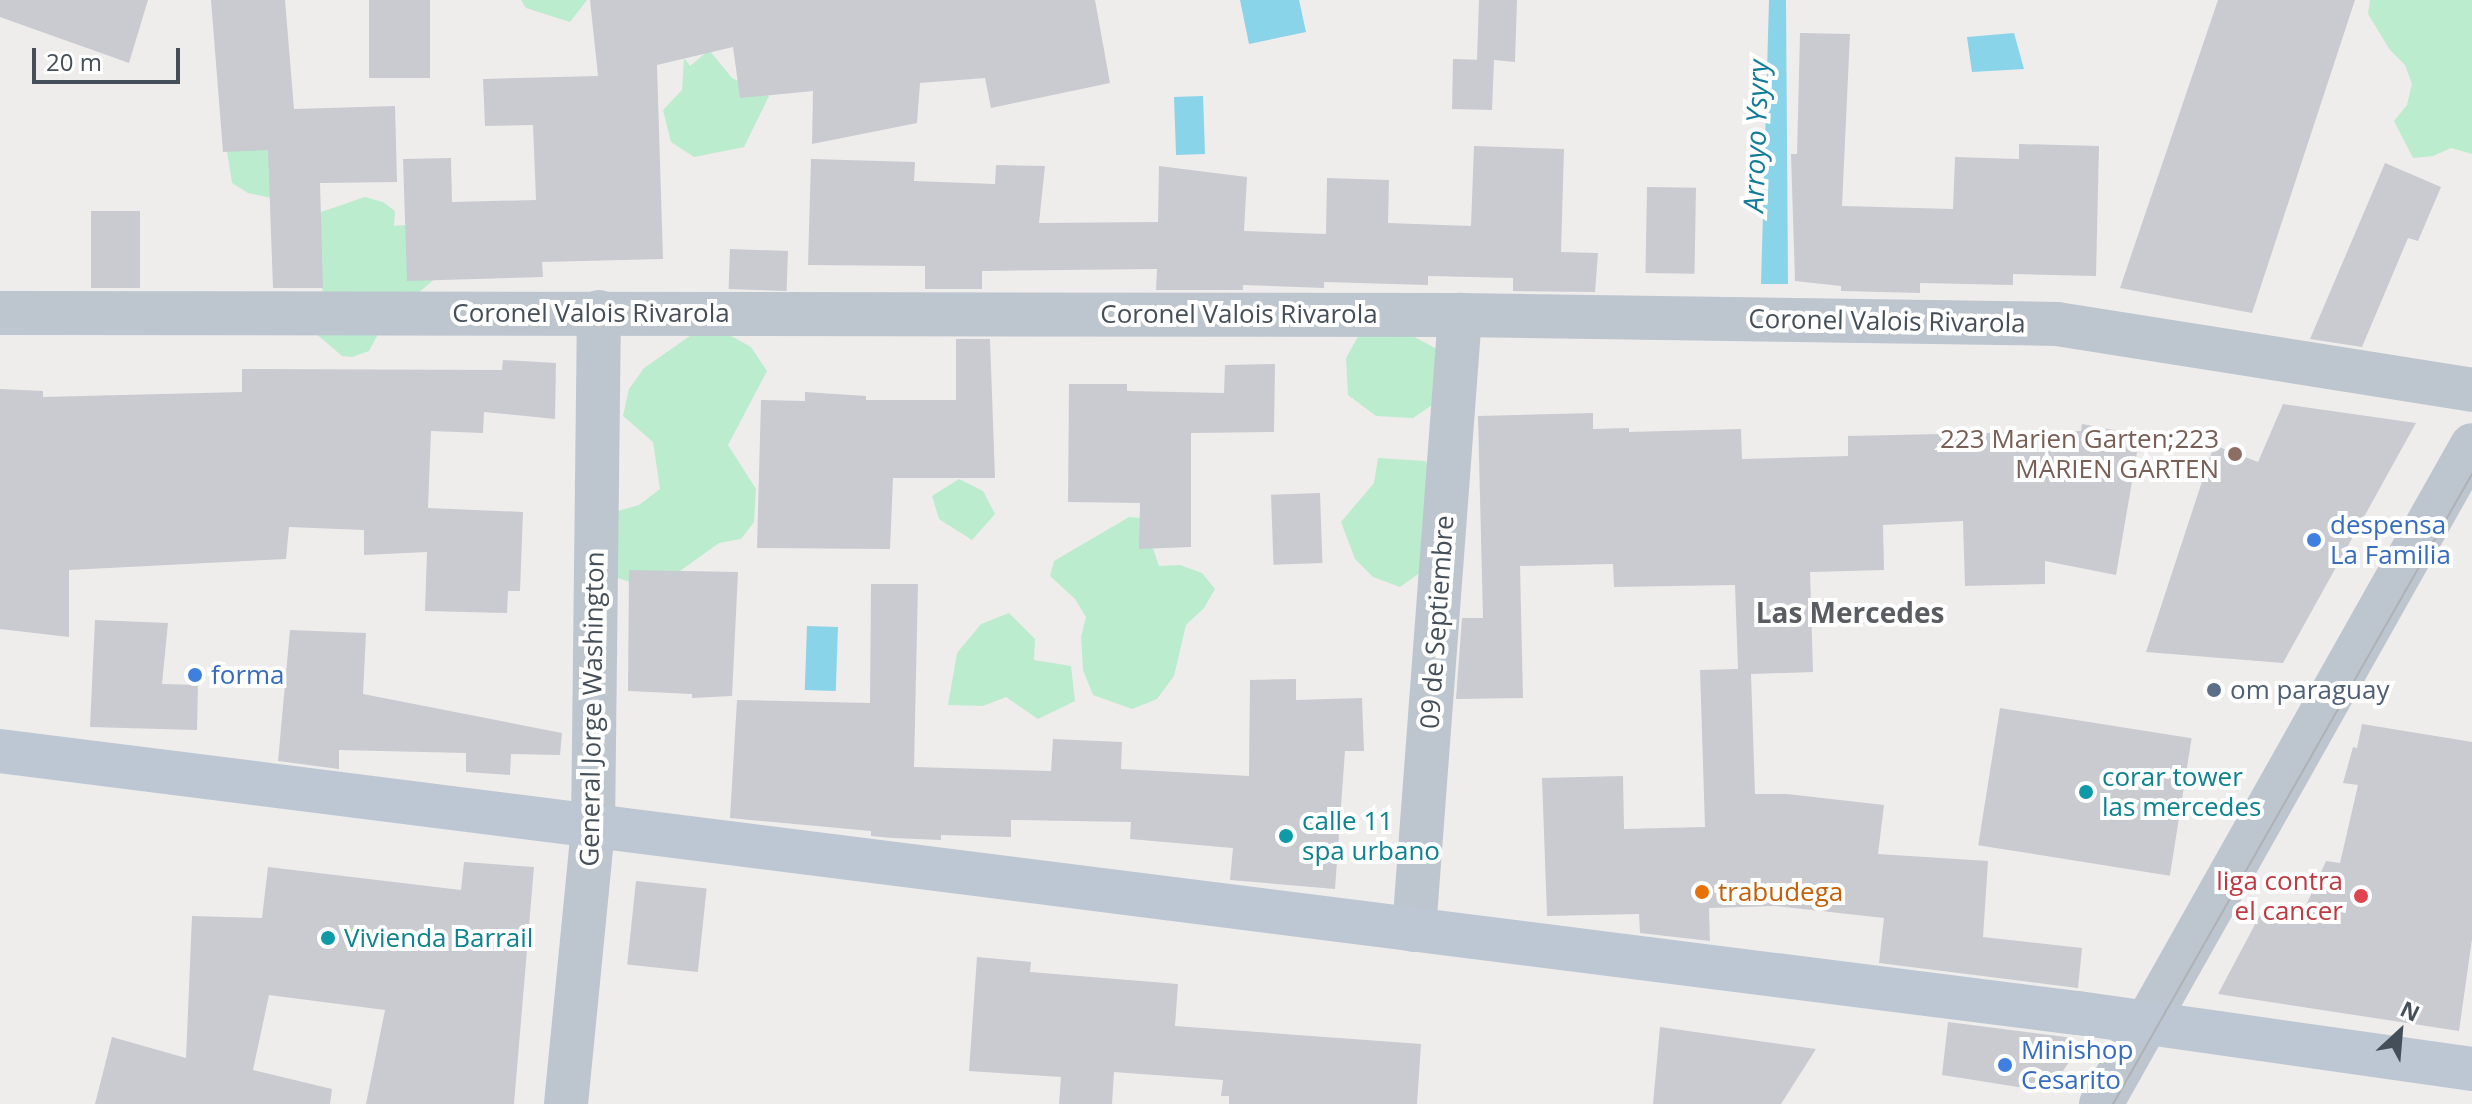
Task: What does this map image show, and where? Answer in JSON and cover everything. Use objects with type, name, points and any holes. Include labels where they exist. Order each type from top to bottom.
[{"type":"street","name":"General Jorge Washington","points":[[566,1104],[593,829],[599,312]]},
{"type":"street","name":"Coronel Valois Rivarola","points":[[0,313],[1460,315],[2057,324],[2472,390]]},
{"type":"street","name":"09 de Septiembre","points":[[1414,930],[1460,315]]},
{"type":"street","points":[[2101,1104],[2472,445]]},
{"type":"street","points":[[0,751],[593,829],[2147,1022],[2472,1069]]},
{"type":"green space","points":[[521,0],[587,0],[570,22],[526,8]]},
{"type":"green space","points":[[2370,0],[2472,0],[2472,154],[2451,148],[2433,156],[2413,158],[2394,121],[2407,105],[2412,84],[2405,65],[2390,50],[2368,14]]},
{"type":"green space","points":[[709,50],[732,78],[769,96],[744,147],[694,157],[671,142],[663,110],[682,90],[684,58],[690,66]]},
{"type":"green space","points":[[282,121],[276,199],[248,193],[232,183],[225,139]]},
{"type":"green space","points":[[365,197],[383,202],[395,211],[394,226],[405,225],[443,272],[385,321],[369,351],[352,357],[342,356],[314,332],[323,293],[311,225],[321,212]]},
{"type":"green space","points":[[697,331],[724,332],[751,347],[767,371],[728,445],[756,489],[754,522],[741,539],[719,543],[680,571],[639,585],[609,575],[611,513],[639,505],[660,489],[653,442],[623,416],[629,389],[644,368]]},
{"type":"green space","points":[[1360,333],[1411,335],[1446,354],[1441,399],[1413,418],[1376,416],[1348,395],[1346,358]]},
{"type":"green space","points":[[1378,458],[1425,461],[1456,492],[1442,557],[1400,587],[1373,577],[1355,559],[1341,522],[1374,483]]},
{"type":"green space","points":[[959,479],[983,491],[995,514],[972,540],[939,519],[932,496]]},
{"type":"green space","points":[[1129,517],[1142,518],[1159,566],[1180,565],[1202,573],[1215,589],[1204,608],[1186,625],[1174,676],[1157,699],[1132,709],[1093,695],[1083,670],[1081,637],[1086,617],[1075,599],[1050,576],[1054,561]]},
{"type":"green space","points":[[1009,613],[1035,639],[1034,660],[1071,666],[1075,701],[1038,719],[1006,697],[983,706],[948,705],[957,653],[981,624]]},
{"type":"water","points":[[1240,0],[1299,0],[1306,32],[1249,44]]},
{"type":"water","points":[[1769,0],[1786,0],[1788,284],[1761,284]]},
{"type":"water","points":[[2014,33],[2024,69],[1972,72],[1967,37]]},
{"type":"water","points":[[1203,96],[1205,154],[1176,155],[1174,97]]},
{"type":"water","points":[[807,626],[838,627],[836,691],[805,690]]},
{"type":"building","points":[[0,0],[148,0],[129,63],[0,17]]},
{"type":"building","points":[[211,0],[285,0],[294,109],[395,106],[397,182],[320,183],[323,288],[273,288],[268,150],[223,152]]},
{"type":"building","points":[[369,0],[430,0],[430,78],[369,78]]},
{"type":"building","points":[[590,0],[1095,0],[1110,83],[991,108],[985,78],[920,83],[917,123],[812,144],[813,91],[740,98],[733,47],[657,65],[663,259],[542,262],[543,277],[407,281],[403,159],[451,158],[452,202],[536,200],[533,125],[485,126],[483,79],[598,76]]},
{"type":"building","points":[[1479,0],[1517,0],[1515,62],[1494,60],[1492,110],[1452,109],[1453,59],[1477,60]]},
{"type":"building","points":[[2218,0],[2355,0],[2252,313],[2120,288]]},
{"type":"building","points":[[1800,33],[1850,34],[1842,206],[1953,209],[1955,157],[2019,159],[2019,144],[2099,146],[2096,276],[2013,274],[2013,285],[1920,283],[1920,293],[1841,291],[1841,286],[1795,281],[1791,154],[1797,154]]},
{"type":"building","points":[[1474,146],[1564,149],[1561,252],[1598,253],[1595,292],[1513,291],[1513,278],[1428,276],[1428,285],[1324,282],[1324,288],[1243,285],[1243,290],[1156,290],[1157,269],[982,271],[982,289],[925,289],[925,266],[808,265],[811,159],[915,162],[914,181],[995,184],[996,165],[1045,166],[1039,223],[1158,222],[1159,166],[1247,177],[1244,231],[1326,234],[1327,178],[1389,180],[1388,223],[1471,226]]},
{"type":"building","points":[[2385,163],[2441,187],[2418,241],[2408,238],[2362,347],[2310,339]]},
{"type":"building","points":[[1647,187],[1696,188],[1694,274],[1645,273]]},
{"type":"building","points":[[91,211],[140,211],[140,288],[91,288]]},
{"type":"building","points":[[730,249],[788,251],[787,291],[729,289]]},
{"type":"building","points":[[956,339],[990,339],[995,478],[893,478],[890,549],[757,548],[761,400],[805,401],[805,392],[866,396],[866,400],[956,400]]},
{"type":"building","points":[[503,360],[556,363],[555,419],[484,412],[483,433],[431,431],[428,508],[523,512],[520,591],[508,591],[507,613],[425,611],[427,552],[364,555],[364,530],[289,527],[286,559],[69,570],[69,637],[0,629],[0,389],[43,391],[43,397],[242,392],[242,369],[502,370]]},
{"type":"building","points":[[1275,364],[1274,432],[1191,433],[1191,547],[1139,549],[1140,503],[1068,502],[1069,384],[1127,384],[1127,391],[1224,393],[1225,365]]},
{"type":"building","points":[[2283,404],[2416,423],[2283,663],[2146,652],[2214,445],[2258,462]]},
{"type":"building","points":[[1593,413],[1593,429],[1629,428],[1629,432],[1741,429],[1742,459],[1848,456],[1848,436],[2081,431],[2082,424],[2140,435],[2116,575],[2045,561],[2045,584],[1965,586],[1963,521],[1883,525],[1884,570],[1810,572],[1813,672],[1751,674],[1755,794],[1787,794],[1884,805],[1878,854],[1988,861],[1983,937],[2082,948],[2078,988],[1879,963],[1884,918],[1775,906],[1709,908],[1710,941],[1640,933],[1639,914],[1547,916],[1542,778],[1623,776],[1624,829],[1705,827],[1700,670],[1738,669],[1735,585],[1614,587],[1613,564],[1520,566],[1523,698],[1456,699],[1462,618],[1483,618],[1478,416]]},
{"type":"building","points":[[1320,493],[1322,563],[1273,565],[1271,495]]},
{"type":"building","points":[[629,570],[738,572],[732,696],[692,698],[692,694],[628,691]]},
{"type":"building","points":[[871,584],[918,584],[914,767],[1051,771],[1053,739],[1122,742],[1121,769],[1249,776],[1250,680],[1296,679],[1296,700],[1362,698],[1364,751],[1345,751],[1335,889],[1230,880],[1233,848],[1130,839],[1131,822],[1011,820],[1011,837],[941,835],[941,840],[871,836],[871,831],[730,818],[737,700],[870,703]]},
{"type":"building","points":[[95,620],[168,623],[162,684],[198,685],[197,730],[90,727]]},
{"type":"building","points":[[290,630],[366,633],[363,694],[562,733],[560,755],[511,754],[510,775],[466,772],[466,753],[339,750],[339,769],[278,761]]},
{"type":"building","name":"corar tower las mercedes","points":[[2000,708],[2192,738],[2170,876],[1978,845]]},
{"type":"building","points":[[2362,724],[2472,742],[2472,939],[2459,1031],[2218,994],[2260,915],[2299,921],[2326,861],[2340,863],[2358,785],[2343,783],[2353,747],[2357,748]]},
{"type":"building","points":[[464,862],[534,867],[514,1104],[366,1104],[385,1010],[269,995],[253,1070],[332,1089],[330,1104],[95,1104],[112,1037],[186,1058],[192,916],[262,918],[268,867],[461,890]]},
{"type":"building","points":[[636,881],[707,888],[698,972],[627,965]]},
{"type":"building","points":[[977,957],[1031,962],[1030,972],[1178,984],[1175,1026],[1421,1044],[1417,1104],[1229,1104],[1229,1096],[1221,1096],[1223,1080],[1114,1072],[1112,1104],[1059,1104],[1061,1077],[969,1071]]},
{"type":"building","name":"Minishop Cesarito","points":[[1948,1022],[2073,1038],[2071,1059],[2049,1092],[1942,1075]]},
{"type":"building","points":[[1660,1027],[1816,1049],[1781,1104],[1653,1104]]},
{"type":"tram line","points":[[2113,1104],[2472,474]]},
{"type":"place","name":"223 Marien Garten;223 MARIEN GARTEN","points":[[2235,454]]},
{"type":"place","name":"despensa La Familia","points":[[2314,540]]},
{"type":"place","name":"forma","points":[[195,675]]},
{"type":"place","name":"om paraguay","points":[[2214,690]]},
{"type":"place","name":"corar tower las mercedes","points":[[2086,792]]},
{"type":"place","name":"calle 11 spa urbano","points":[[1286,836]]},
{"type":"place","name":"trabudega","points":[[1702,892]]},
{"type":"place","name":"liga contra el cancer","points":[[2361,896]]},
{"type":"place","name":"Vivienda Barrail","points":[[328,938]]},
{"type":"place","name":"Minishop Cesarito","points":[[2005,1065]]},
{"type":"district","name":"Las Mercedes","points":[[1850,612]]},
{"type":"water label","name":"Arroyo Ysyry","points":[[1755,136]]}]
